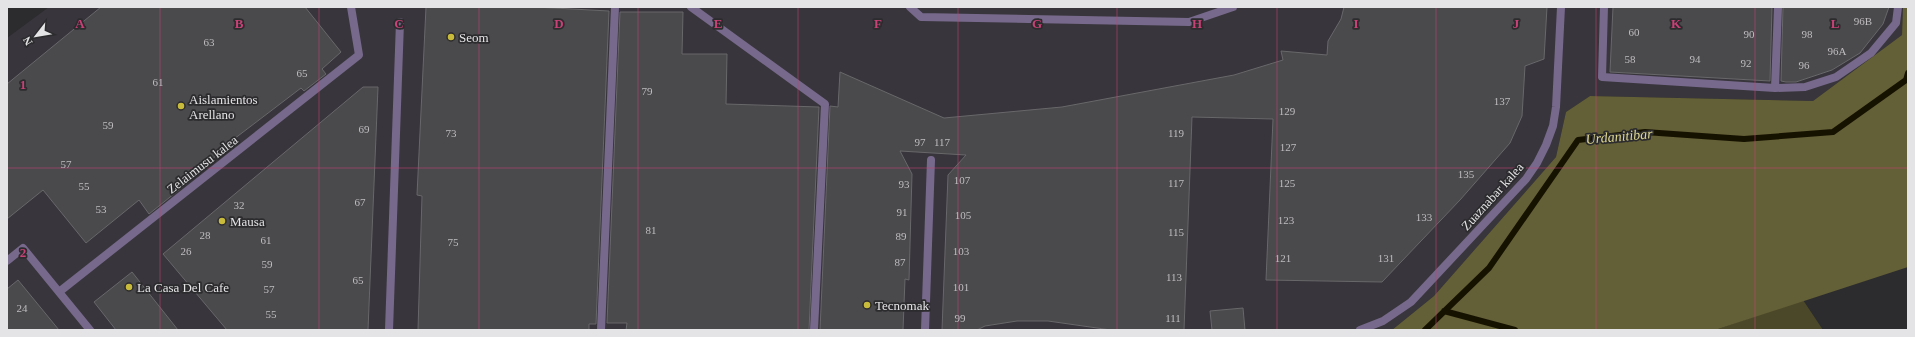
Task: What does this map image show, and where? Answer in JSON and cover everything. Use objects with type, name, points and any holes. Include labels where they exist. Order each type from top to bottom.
[{"type":"street","name":"Zelaimusu kalea","points":[[59,292],[360,55],[351,7]]},
{"type":"street","points":[[602,330],[615,7]]},
{"type":"street","points":[[691,7],[825,104],[814,330]]},
{"type":"street","points":[[910,7],[922,17],[1190,22],[1233,7]]},
{"type":"street","name":"Zuaznabar kalea","points":[[1360,330],[1383,321],[1411,302],[1526,179],[1537,163],[1551,132],[1556,107],[1561,7]]},
{"type":"street","points":[[1604,7],[1602,77],[1775,88],[1805,87],[1836,77],[1871,52],[1896,23],[1898,7]]},
{"type":"street","points":[[1775,88],[1778,7]]},
{"type":"street","points":[[389,330],[400,22]]},
{"type":"street","points":[[925,330],[931,160]]},
{"type":"street","points":[[7,261],[23,248],[90,330]]},
{"type":"shaded area","points":[[49,7],[1903,7],[1902,35],[1813,101],[1590,96],[1566,112],[1556,157],[1434,296],[1392,330],[7,330],[7,38]]},
{"type":"shaded area","points":[[1903,7],[1908,7],[1908,267],[1715,330],[1392,330],[1434,296],[1556,157],[1566,112],[1590,96],[1813,101],[1902,35]]},
{"type":"shaded area","points":[[1803,300],[1823,330],[1715,330]]},
{"type":"building","points":[[101,7],[305,7],[341,52],[322,69],[326,74],[304,91],[301,88],[234,139],[194,176],[195,177],[149,214],[139,200],[86,243],[43,190],[7,219],[7,84]]},
{"type":"building","points":[[426,7],[535,7],[609,11],[596,324],[589,324],[589,330],[418,330],[422,196],[417,195]]},
{"type":"building","points":[[1344,7],[1547,7],[1544,59],[1525,66],[1522,116],[1510,143],[1460,200],[1382,282],[1266,280],[1273,119],[1192,117],[1184,330],[1111,330],[1048,321],[1017,321],[985,326],[977,330],[942,330],[948,175],[966,155],[900,151],[912,174],[909,280],[905,279],[903,330],[820,330],[830,106],[838,107],[840,72],[944,118],[1062,107],[1234,75],[1283,60],[1281,51],[1327,55],[1328,41],[1341,19]]},
{"type":"building","points":[[1613,7],[1772,7],[1770,81],[1610,72]]},
{"type":"building","points":[[1783,7],[1889,7],[1883,24],[1860,53],[1832,70],[1796,82],[1786,82],[1781,81]]},
{"type":"building","points":[[620,12],[683,12],[682,54],[727,54],[726,104],[819,107],[809,330],[626,330],[627,323],[607,323]]},
{"type":"building","points":[[363,87],[378,87],[368,330],[227,330],[163,254]]},
{"type":"building","name":"La Casa Del Cafe","points":[[132,272],[178,330],[116,330],[94,302]]},
{"type":"building","points":[[18,280],[59,330],[7,330],[7,289]]},
{"type":"building","points":[[1243,308],[1245,330],[1212,330],[1210,311]]},
{"type":"waterway","name":"Urdanitibar","points":[[1425,330],[1489,268],[1578,140],[1645,132],[1744,139],[1833,132],[1906,80],[1908,73]]},
{"type":"waterway","points":[[1444,311],[1515,330]]},
{"type":"place","name":"Seom","points":[[451,37]]},
{"type":"place","name":"Aislamientos Arellano","points":[[181,106]]},
{"type":"place","name":"Mausa","points":[[222,221]]},
{"type":"place","name":"La Casa Del Cafe","points":[[129,287]]},
{"type":"place","name":"Tecnomak","points":[[867,305]]}]
